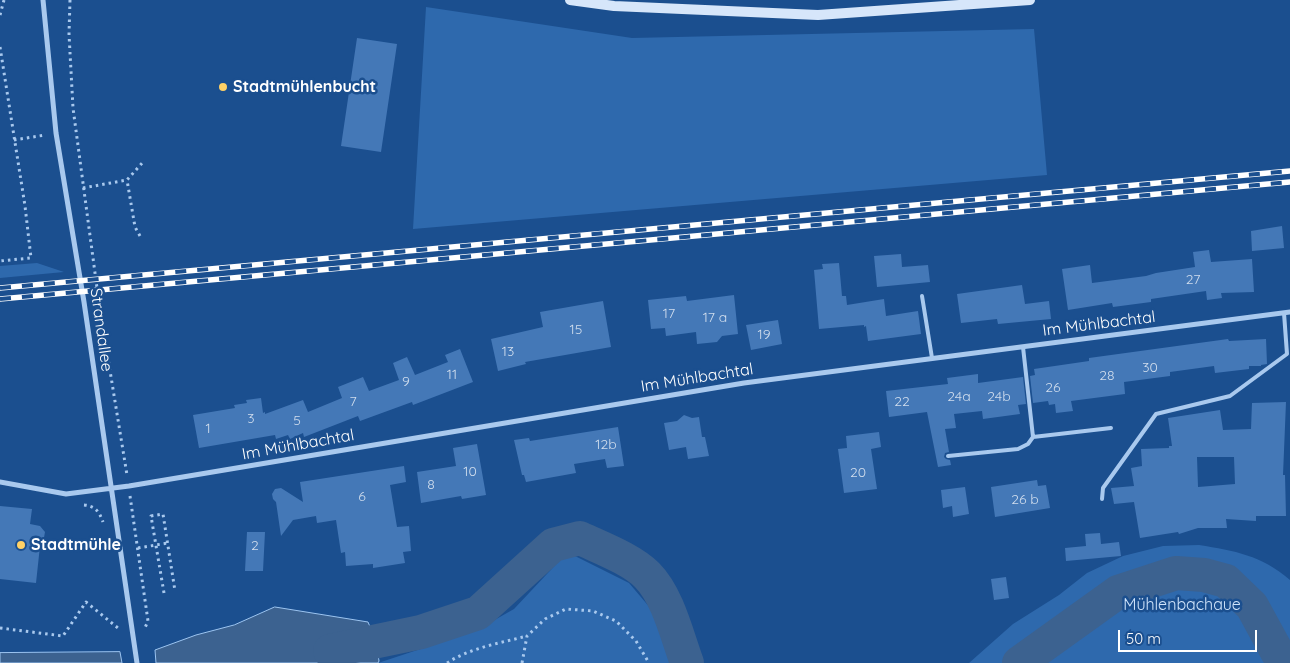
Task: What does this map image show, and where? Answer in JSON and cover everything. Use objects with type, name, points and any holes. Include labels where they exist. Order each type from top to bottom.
[{"type":"street","name":"Strandallee","points":[[43,0],[56,133],[84,302],[137,663]]},
{"type":"street","points":[[570,0],[614,6],[818,15],[1030,0]]},
{"type":"street","name":"Im Mühlbachtal","points":[[0,482],[66,494],[111,489],[744,383],[1287,312]]},
{"type":"lane","points":[[922,296],[932,358]]},
{"type":"lane","points":[[1102,499],[1103,488],[1156,414],[1230,396],[1287,354],[1287,312]]},
{"type":"lane","points":[[948,456],[1018,448],[1028,444],[1033,437],[1023,347]]},
{"type":"lane","points":[[1033,437],[1111,428]]},
{"type":"path","points":[[0,15],[4,0]]},
{"type":"path","points":[[70,0],[69,34],[73,108],[99,303]]},
{"type":"path","points":[[0,47],[31,258],[0,261]]},
{"type":"path","points":[[14,140],[56,133]]},
{"type":"path","points":[[84,188],[127,180],[143,162]]},
{"type":"path","points":[[127,180],[135,227],[140,236]]},
{"type":"path","points":[[75,504],[92,505],[99,511],[104,530]]},
{"type":"path","points":[[164,593],[151,516],[163,514],[175,591]]},
{"type":"path","points":[[138,548],[168,543]]},
{"type":"path","points":[[0,628],[63,636],[87,602],[118,628],[135,650]]},
{"type":"path","points":[[447,663],[487,646],[527,636],[544,619],[566,609],[593,611],[616,621],[636,641],[649,663]]},
{"type":"path","points":[[117,618],[118,628]]},
{"type":"path","points":[[522,663],[527,636]]},
{"type":"green space","points":[[426,7],[632,38],[1034,29],[1047,175],[413,229]]},
{"type":"green space","points":[[37,263],[64,272],[0,278],[0,266]]},
{"type":"green space","name":"Mühlenbachaue","points":[[1199,545],[1247,555],[1269,565],[1290,580],[1290,663],[969,663],[1013,624],[1059,595],[1087,573],[1123,556],[1163,546]]},
{"type":"green space","points":[[573,555],[629,583],[657,616],[672,663],[378,663],[475,631],[514,609],[561,559]]},
{"type":"shaded area","points":[[275,607],[368,622],[376,641],[378,663],[156,663],[155,650],[196,635],[234,625]]},
{"type":"shaded area","points":[[120,652],[122,663],[0,663],[0,653]]},
{"type":"building","points":[[357,38],[397,44],[381,152],[341,146]]},
{"type":"building","points":[[1282,226],[1284,248],[1252,251],[1251,231]]},
{"type":"building","points":[[1209,250],[1211,262],[1252,259],[1254,292],[1221,293],[1222,298],[1207,300],[1206,291],[1151,299],[1151,302],[1113,307],[1112,303],[1068,310],[1062,269],[1090,265],[1092,283],[1195,267],[1193,252]]},
{"type":"building","points":[[901,254],[902,267],[928,265],[930,282],[877,287],[874,256]]},
{"type":"building","points":[[839,263],[842,296],[846,296],[847,305],[884,299],[886,316],[918,311],[921,334],[868,341],[866,326],[864,327],[864,325],[819,329],[814,270],[823,269],[822,264]]},
{"type":"building","points":[[1022,285],[1025,304],[1049,301],[1051,319],[998,324],[997,319],[961,323],[957,294]]},
{"type":"building","points":[[734,295],[738,334],[722,336],[717,342],[697,344],[696,332],[666,336],[665,328],[651,329],[648,300],[686,296],[687,301]]},
{"type":"building","points":[[603,301],[611,347],[525,362],[526,364],[498,371],[491,339],[543,327],[540,312]]},
{"type":"building","points":[[778,320],[782,344],[751,350],[746,325]]},
{"type":"building","points":[[1228,339],[1229,341],[1266,339],[1267,364],[1249,366],[1249,369],[1215,373],[1214,366],[1170,372],[1170,376],[1124,382],[1125,394],[1071,401],[1073,411],[1056,413],[1055,404],[1049,405],[1048,401],[1033,403],[1030,376],[1035,375],[1034,369],[1089,361],[1089,358]]},
{"type":"building","points":[[460,349],[473,382],[413,405],[412,402],[360,421],[358,416],[304,437],[303,433],[290,439],[288,435],[276,439],[275,435],[199,448],[193,415],[235,408],[234,405],[247,403],[246,400],[261,398],[263,413],[265,412],[265,414],[303,400],[308,412],[342,398],[338,387],[363,377],[369,391],[399,380],[393,363],[407,357],[415,375],[448,362],[445,355]]},
{"type":"building","points":[[978,374],[978,383],[1023,377],[1026,404],[1018,405],[1020,414],[983,419],[982,411],[954,414],[956,428],[945,429],[949,452],[945,453],[944,457],[950,460],[951,465],[938,467],[927,412],[889,417],[886,391],[948,384],[947,378]]},
{"type":"building","points":[[1286,402],[1283,475],[1285,475],[1286,516],[1256,516],[1256,521],[1226,519],[1227,528],[1198,528],[1179,534],[1178,532],[1140,538],[1134,502],[1114,504],[1111,488],[1134,486],[1131,468],[1142,466],[1141,449],[1169,448],[1169,446],[1172,446],[1168,418],[1220,410],[1223,430],[1251,429],[1252,403]],"holes":[[[1197,457],[1234,457],[1235,484],[1198,487]]]},
{"type":"building","points":[[684,415],[692,418],[699,417],[702,437],[705,437],[709,456],[688,459],[686,447],[669,450],[664,423],[677,421]]},
{"type":"building","points":[[618,427],[624,466],[607,468],[605,459],[574,464],[576,473],[526,482],[524,475],[522,475],[514,440],[529,438],[530,441]]},
{"type":"building","points":[[879,432],[881,447],[871,449],[877,489],[844,493],[838,449],[847,448],[846,436]]},
{"type":"building","points":[[477,444],[486,495],[462,499],[461,496],[421,503],[417,472],[456,466],[453,448]]},
{"type":"building","points":[[404,466],[406,482],[390,485],[397,527],[409,526],[411,551],[403,552],[405,563],[373,568],[373,564],[346,566],[345,552],[341,553],[336,520],[317,523],[316,516],[293,520],[281,536],[276,502],[272,494],[275,489],[281,488],[303,502],[300,482]]},
{"type":"building","points":[[1037,480],[1038,486],[1046,485],[1050,508],[995,517],[991,487]]},
{"type":"building","points":[[965,487],[969,514],[953,517],[952,506],[943,508],[941,490]]},
{"type":"building","name":"Stadtmühle","points":[[0,506],[32,509],[30,524],[40,526],[45,532],[43,543],[40,546],[36,583],[0,579]]},
{"type":"building","points":[[247,532],[265,532],[263,571],[245,571]]},
{"type":"building","points":[[1100,533],[1101,544],[1119,542],[1121,556],[1066,561],[1065,548],[1086,546],[1085,534]]},
{"type":"building","points":[[1006,577],[1009,598],[994,600],[991,579]]},
{"type":"waterway","points":[[330,651],[421,632],[478,613],[553,545],[580,538],[624,559],[647,575],[661,594],[687,663]]},
{"type":"waterway","points":[[1019,663],[1118,592],[1176,573],[1204,575],[1226,581],[1252,606],[1277,652],[1288,663]]},
{"type":"railway","points":[[0,288],[1290,171]]},
{"type":"railway","points":[[0,299],[1290,182]]},
{"type":"place","name":"Stadtmühlenbucht","points":[[223,87]]},
{"type":"place","name":"Stadtmühle","points":[[21,545]]}]
